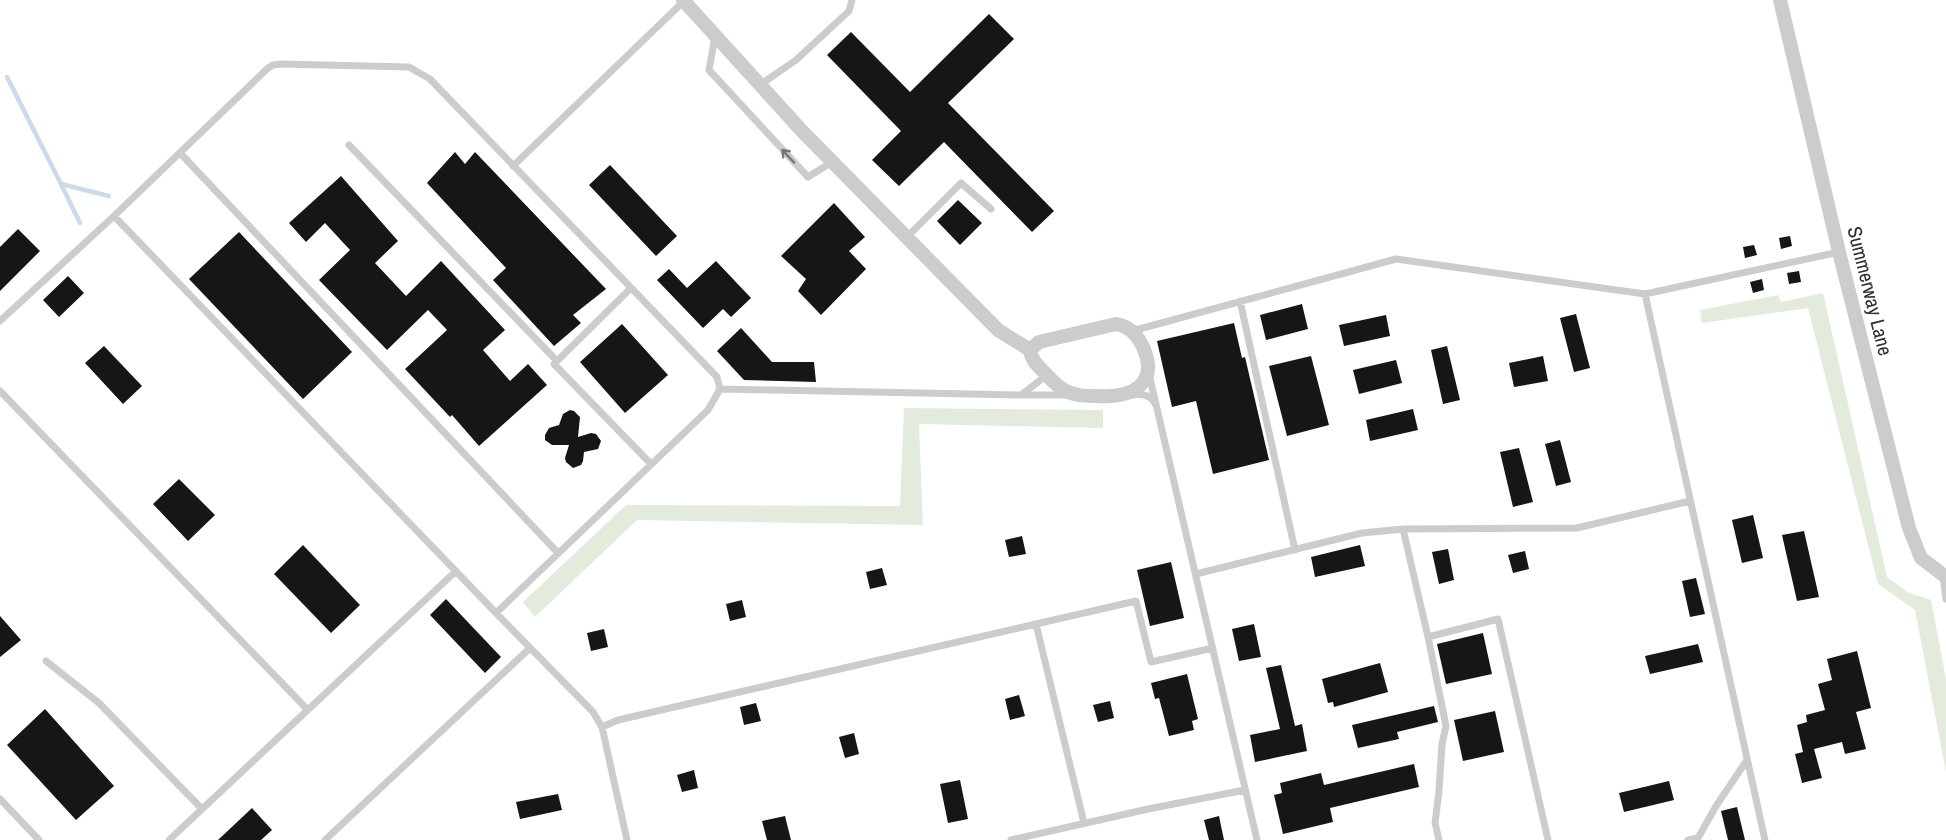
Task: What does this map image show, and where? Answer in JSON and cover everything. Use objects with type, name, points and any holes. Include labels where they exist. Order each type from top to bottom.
[{"type":"street","name":"Summerway Lane","points":[[1780,0],[1839,252],[1909,528],[1921,558],[1944,577]]},
{"type":"street","points":[[683,1],[832,162],[998,330],[1030,350],[1031,357],[1064,390],[1076,395],[1115,397],[1133,392],[1143,383],[1148,371],[1147,357],[1138,338],[1132,331],[1116,324],[1039,342],[1030,350]]},
{"type":"lane","points":[[760,85],[805,52],[849,11],[852,0]]},
{"type":"lane","points":[[513,165],[683,1]]},
{"type":"lane","points":[[715,36],[709,70],[801,170],[808,177],[832,162]]},
{"type":"lane","points":[[0,321],[273,65],[409,67],[430,79],[717,377],[720,389],[708,410],[496,613]]},
{"type":"lane","points":[[349,145],[556,361]]},
{"type":"lane","points":[[180,153],[558,553]]},
{"type":"lane","points":[[907,237],[961,183],[991,209]]},
{"type":"lane","points":[[114,216],[593,712],[602,727],[627,840]]},
{"type":"lane","points":[[1132,331],[1396,259],[1645,294],[1839,252]]},
{"type":"lane","points":[[631,288],[554,364],[651,464]]},
{"type":"lane","points":[[1645,294],[1765,840]]},
{"type":"lane","points":[[1240,302],[1295,550]]},
{"type":"lane","points":[[1148,371],[1161,418],[1257,840]]},
{"type":"lane","points":[[1021,395],[1047,375]]},
{"type":"lane","points":[[720,389],[1076,395]]},
{"type":"lane","points":[[0,391],[307,709]]},
{"type":"lane","points":[[1115,397],[1148,396],[1153,399],[1161,418]]},
{"type":"lane","points":[[1196,574],[1362,533],[1403,529],[1577,528],[1690,501]]},
{"type":"lane","points":[[1403,529],[1446,726],[1434,823],[1439,840]]},
{"type":"lane","points":[[174,838],[201,808],[456,571]]},
{"type":"lane","points":[[1944,577],[1946,599]]},
{"type":"lane","points":[[602,727],[618,720],[1136,601],[1151,662],[1213,648]]},
{"type":"lane","points":[[1428,637],[1498,619],[1548,840]]},
{"type":"lane","points":[[1036,624],[1084,823]]},
{"type":"lane","points":[[325,840],[530,648]]},
{"type":"lane","points":[[46,661],[99,703],[201,808]]},
{"type":"lane","points":[[1688,840],[1698,839],[1716,806],[1748,760]]},
{"type":"lane","points":[[1011,840],[1245,790]]},
{"type":"lane","points":[[0,800],[39,840]]},
{"type":"shaded area","points":[[1823,293],[1887,577],[1909,593],[1931,600],[1946,679],[1946,772],[1915,610],[1878,584],[1808,308],[1702,323],[1700,310],[1778,295],[1781,302]]},
{"type":"shaded area","points":[[904,408],[1103,410],[1103,428],[919,424],[923,525],[637,520],[535,617],[523,602],[626,505],[900,506]]},
{"type":"building","points":[[989,14],[1014,39],[948,103],[1054,211],[1032,232],[944,142],[899,186],[872,160],[901,131],[827,55],[851,32],[910,92]]},
{"type":"building","points":[[455,152],[465,164],[475,152],[606,289],[573,315],[581,323],[554,346],[493,280],[506,268],[427,183]]},
{"type":"building","points":[[610,165],[677,236],[656,256],[589,185]]},
{"type":"building","points":[[341,176],[398,241],[375,263],[406,296],[441,261],[505,330],[483,350],[510,381],[528,364],[547,385],[479,446],[452,415],[450,417],[405,369],[447,330],[428,310],[387,350],[319,280],[350,250],[325,223],[306,242],[289,223]]},
{"type":"building","points":[[958,200],[982,223],[960,245],[937,221]]},
{"type":"building","points":[[834,203],[865,237],[849,251],[866,269],[821,315],[798,291],[806,279],[781,256]]},
{"type":"building","points":[[18,229],[40,251],[0,291],[0,247]]},
{"type":"building","points":[[239,232],[352,352],[303,399],[189,279]]},
{"type":"building","points":[[1790,236],[1792,246],[1781,249],[1779,238]]},
{"type":"building","points":[[1754,245],[1757,255],[1745,258],[1743,247]]},
{"type":"building","points":[[716,261],[751,298],[731,317],[723,309],[703,328],[657,280],[669,269],[687,288]]},
{"type":"building","points":[[1799,271],[1801,282],[1789,284],[1787,273]]},
{"type":"building","points":[[68,276],[84,293],[59,317],[43,300]]},
{"type":"building","points":[[1762,279],[1764,290],[1753,293],[1750,282]]},
{"type":"building","points":[[1302,304],[1308,329],[1266,340],[1260,315]]},
{"type":"building","points":[[1576,314],[1590,368],[1574,372],[1560,318]]},
{"type":"building","points":[[1386,315],[1390,336],[1344,346],[1339,325]]},
{"type":"building","points":[[1234,323],[1242,358],[1245,357],[1269,460],[1213,474],[1196,401],[1172,407],[1157,341]]},
{"type":"building","points":[[622,324],[668,375],[625,413],[580,362]]},
{"type":"building","points":[[741,328],[772,362],[814,362],[816,382],[744,380],[717,351]]},
{"type":"building","points":[[104,346],[142,386],[123,404],[85,363]]},
{"type":"building","points":[[1447,346],[1460,400],[1443,404],[1431,350]]},
{"type":"building","points":[[1311,356],[1329,425],[1287,436],[1269,366]]},
{"type":"building","points":[[1543,356],[1548,381],[1514,387],[1509,363]]},
{"type":"building","points":[[1396,360],[1402,383],[1359,394],[1353,370]]},
{"type":"building","points":[[1413,409],[1418,430],[1370,441],[1366,420]]},
{"type":"building","points":[[570,410],[580,417],[578,437],[591,433],[596,434],[601,441],[598,449],[584,452],[581,465],[573,468],[565,458],[569,445],[552,445],[545,440],[549,428],[559,425],[563,414]]},
{"type":"building","points":[[1560,440],[1571,482],[1556,486],[1545,444]]},
{"type":"building","points":[[1519,448],[1533,502],[1513,507],[1500,452]]},
{"type":"building","points":[[179,479],[215,515],[188,541],[153,504]]},
{"type":"building","points":[[1753,515],[1763,558],[1742,563],[1732,520]]},
{"type":"building","points":[[1804,531],[1819,597],[1797,601],[1782,535]]},
{"type":"building","points":[[1022,536],[1026,554],[1009,557],[1005,540]]},
{"type":"building","points":[[303,545],[360,605],[331,633],[274,574]]},
{"type":"building","points":[[1360,545],[1365,566],[1315,577],[1311,557]]},
{"type":"building","points":[[1448,549],[1454,580],[1439,584],[1432,552]]},
{"type":"building","points":[[1525,551],[1529,569],[1513,573],[1508,555]]},
{"type":"building","points":[[1171,562],[1184,618],[1150,626],[1137,570]]},
{"type":"building","points":[[882,568],[887,585],[870,589],[866,572]]},
{"type":"building","points":[[1696,578],[1705,614],[1690,617],[1682,581]]},
{"type":"building","points":[[446,599],[501,657],[485,673],[430,615]]},
{"type":"building","points":[[742,600],[746,617],[730,621],[726,604]]},
{"type":"building","points":[[0,616],[21,640],[0,657]]},
{"type":"building","points":[[1254,624],[1261,657],[1239,661],[1232,629]]},
{"type":"building","points":[[604,629],[608,647],[591,651],[587,633]]},
{"type":"building","points":[[1483,633],[1492,674],[1446,684],[1437,644]]},
{"type":"building","points":[[1698,644],[1703,662],[1650,674],[1645,656]]},
{"type":"building","points":[[1857,651],[1871,708],[1856,712],[1866,749],[1845,754],[1842,742],[1814,749],[1822,778],[1802,783],[1795,754],[1803,752],[1797,725],[1807,722],[1806,715],[1825,710],[1818,684],[1832,680],[1827,659]]},
{"type":"building","points":[[1380,663],[1388,692],[1334,707],[1333,702],[1328,703],[1322,679]]},
{"type":"building","points":[[1281,665],[1295,726],[1302,724],[1307,751],[1255,762],[1250,735],[1280,729],[1266,668]]},
{"type":"building","points":[[1187,674],[1198,719],[1192,721],[1194,730],[1169,736],[1159,698],[1155,699],[1151,683]]},
{"type":"building","points":[[1019,695],[1025,716],[1010,720],[1005,699]]},
{"type":"building","points":[[1110,701],[1114,718],[1098,722],[1093,705]]},
{"type":"building","points":[[756,703],[761,721],[744,725],[740,707]]},
{"type":"building","points":[[1434,706],[1438,722],[1397,732],[1399,739],[1358,748],[1352,725]]},
{"type":"building","points":[[45,709],[114,786],[76,820],[7,745]]},
{"type":"building","points":[[1495,711],[1504,752],[1463,761],[1454,720]]},
{"type":"building","points":[[854,733],[859,754],[845,758],[839,737]]},
{"type":"building","points":[[1414,764],[1419,787],[1330,808],[1333,822],[1283,834],[1274,795],[1282,793],[1280,783],[1321,773],[1324,785]]},
{"type":"building","points":[[694,770],[698,788],[682,792],[677,775]]},
{"type":"building","points":[[960,780],[968,819],[948,823],[940,784]]},
{"type":"building","points":[[1669,781],[1674,800],[1624,812],[1619,793]]},
{"type":"building","points":[[558,794],[562,810],[520,819],[516,802]]},
{"type":"building","points":[[1737,807],[1745,840],[1728,840],[1721,811]]},
{"type":"building","points":[[252,808],[272,830],[261,840],[218,840]]},
{"type":"building","points":[[785,816],[791,840],[767,840],[762,821]]},
{"type":"building","points":[[1219,816],[1224,840],[1209,840],[1204,820]]},
{"type":"waterway","points":[[7,77],[61,184],[109,196]]},
{"type":"waterway","points":[[61,184],[80,223]]}]
